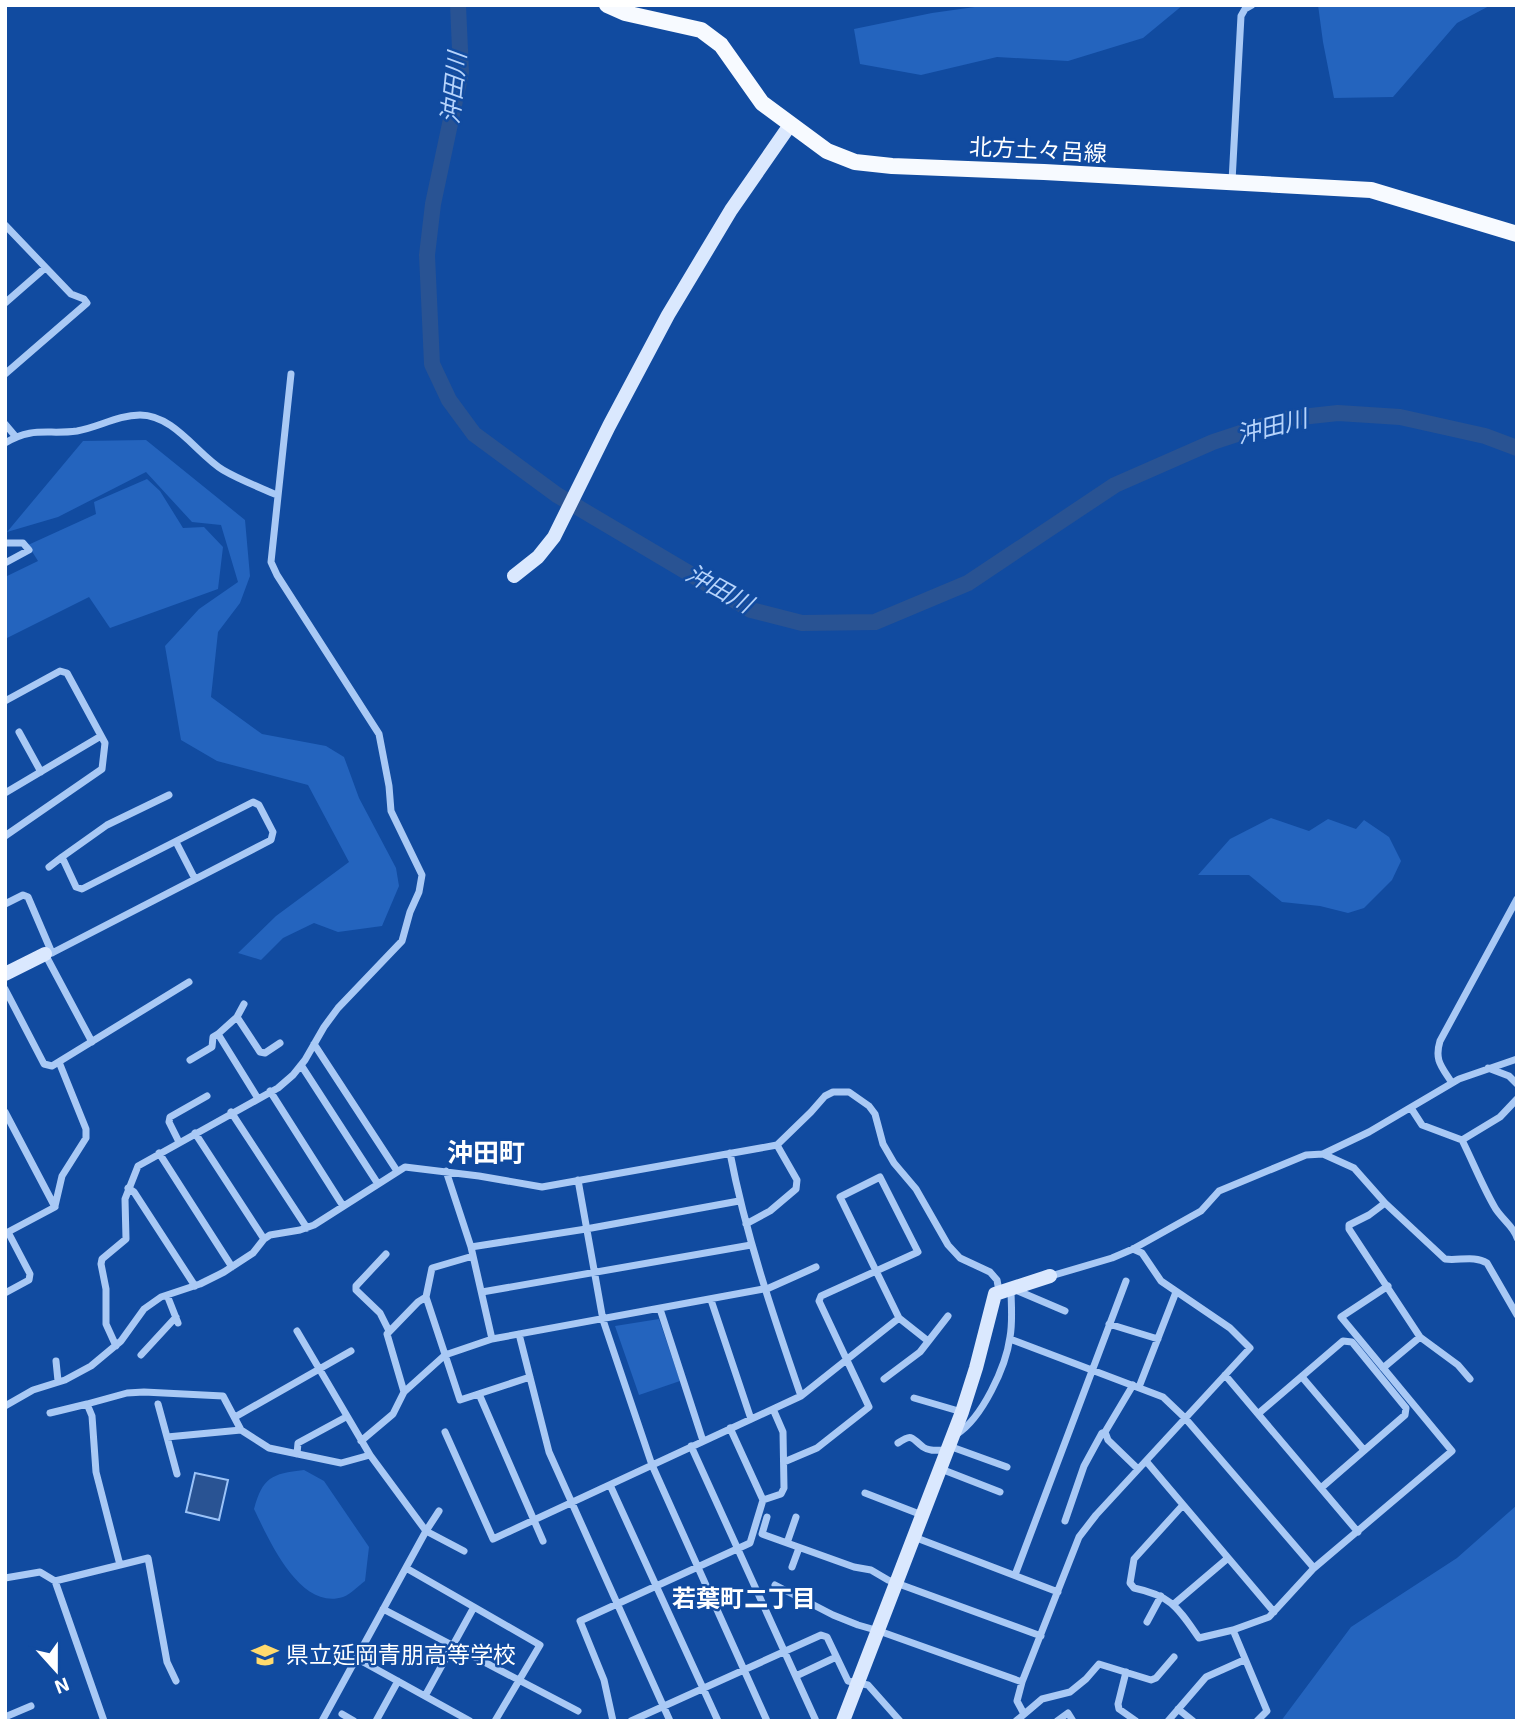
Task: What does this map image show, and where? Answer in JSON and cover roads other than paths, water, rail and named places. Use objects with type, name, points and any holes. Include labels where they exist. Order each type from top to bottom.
[{"type":"main road","name":"北方土々呂線","points":[[607,5],[625,13],[701,30],[720,45],[762,103],[827,151],[855,162],[1371,190],[1517,234]]},
{"type":"street","points":[[1232,183],[1241,16],[1245,9],[1252,5]]},
{"type":"street","points":[[514,576],[538,557],[556,534],[668,315],[732,210],[790,125]]},
{"type":"street","points":[[5,374],[87,303],[71,294],[7,231]]},
{"type":"street","points":[[5,303],[45,268]]},
{"type":"street","points":[[116,1346],[106,1324],[106,1289],[101,1264],[102,1259],[126,1239],[125,1199],[138,1166],[257,1097],[278,1088],[301,1065],[338,1009],[402,941],[419,892],[422,875],[391,811],[379,734],[273,568],[271,552],[291,374]]},
{"type":"street","points":[[5,443],[27,432],[75,431],[117,418],[140,415],[156,418],[193,444],[221,469],[277,495]]},
{"type":"street","points":[[5,424],[16,437]]},
{"type":"street","points":[[5,543],[23,544],[29,550],[5,562]]},
{"type":"street","points":[[5,701],[60,671],[67,673],[105,743],[102,769],[5,836]]},
{"type":"street","points":[[19,732],[41,772]]},
{"type":"street","points":[[5,793],[101,736]]},
{"type":"street","points":[[48,867],[107,825],[169,795]]},
{"type":"street","points":[[5,974],[271,840],[273,832],[259,804],[253,802],[82,889],[75,887],[62,857]]},
{"type":"street","points":[[176,842],[195,879]]},
{"type":"street","points":[[5,904],[23,895],[28,897],[48,953],[92,1042]]},
{"type":"street","points":[[1452,1083],[1438,1061],[1436,1053],[1440,1041],[1517,899]]},
{"type":"street","points":[[5,989],[44,1064],[52,1066],[189,982]]},
{"type":"street","points":[[190,1060],[212,1047],[213,1037],[237,1017],[244,1004]]},
{"type":"street","points":[[237,1017],[260,1052],[265,1053],[280,1043]]},
{"type":"street","points":[[218,1034],[257,1097]]},
{"type":"street","points":[[314,1044],[397,1171]]},
{"type":"street","points":[[843,1721],[962,1412],[995,1294],[1133,1249],[1201,1211],[1219,1191],[1306,1155],[1323,1154],[1370,1132],[1452,1083],[1517,1059]]},
{"type":"street","points":[[55,1207],[62,1176],[86,1138],[86,1129],[59,1062]]},
{"type":"street","points":[[301,1065],[378,1184]]},
{"type":"street","points":[[1487,1068],[1509,1076],[1517,1084]]},
{"type":"street","points":[[270,1091],[343,1206]]},
{"type":"street","points":[[5,1406],[33,1390],[91,1366],[116,1346],[144,1309],[167,1295],[195,1286],[232,1267],[253,1253],[264,1239],[306,1228],[405,1167],[542,1187],[777,1145],[825,1096],[849,1092],[869,1106],[875,1114],[883,1144],[894,1163],[916,1189],[948,1245],[960,1258],[990,1272],[1005,1290],[1010,1339],[998,1377],[984,1403],[950,1444],[929,1450],[913,1438],[898,1443]]},
{"type":"street","points":[[179,1142],[169,1122],[170,1117],[207,1096]]},
{"type":"street","points":[[1462,1140],[1500,1117],[1517,1099]]},
{"type":"street","points":[[1411,1108],[1422,1125],[1462,1140],[1493,1205],[1501,1218],[1515,1231],[1517,1238]]},
{"type":"street","points":[[5,1112],[7,1121],[55,1207]]},
{"type":"street","points":[[231,1112],[306,1228]]},
{"type":"street","points":[[195,1133],[264,1239]]},
{"type":"street","points":[[746,1224],[770,1211],[796,1189],[797,1180],[777,1145]]},
{"type":"street","points":[[159,1153],[232,1267]]},
{"type":"street","points":[[730,1153],[751,1245],[801,1396]]},
{"type":"street","points":[[1323,1154],[1354,1168],[1385,1203],[1445,1259],[1468,1258],[1487,1263],[1517,1315]]},
{"type":"street","points":[[446,1171],[471,1247],[492,1339]]},
{"type":"street","points":[[784,1462],[817,1448],[869,1407],[819,1301],[821,1296],[875,1271],[918,1252],[880,1177],[839,1197],[875,1271],[899,1318],[928,1341]]},
{"type":"street","points":[[578,1180],[603,1320],[652,1465],[767,1721]]},
{"type":"street","points":[[128,1188],[134,1192],[195,1286]]},
{"type":"street","points":[[471,1247],[739,1201]]},
{"type":"street","points":[[1385,1203],[1349,1225],[1349,1229],[1420,1337],[1458,1365],[1469,1379]]},
{"type":"street","points":[[5,1293],[29,1280],[30,1274],[7,1229],[55,1207]]},
{"type":"street","points":[[482,1292],[751,1245]]},
{"type":"street","points":[[1024,1714],[1017,1702],[1022,1682],[1079,1537],[1250,1348],[1230,1328],[1161,1281],[1142,1253],[1133,1249]]},
{"type":"street","points":[[386,1254],[356,1286],[356,1290],[380,1313],[389,1331]]},
{"type":"street","points":[[473,1256],[432,1268],[426,1297],[460,1400],[530,1377]]},
{"type":"street","points":[[361,1441],[393,1414],[404,1392],[445,1355],[492,1339],[764,1289],[816,1267]]},
{"type":"street","points":[[1015,1575],[1126,1281]]},
{"type":"street","points":[[1183,1505],[1134,1559],[1130,1583],[1134,1588],[1153,1592],[1174,1604],[1199,1638],[1263,1621],[1275,1612],[1314,1568],[1452,1451],[1341,1317],[1388,1286]]},
{"type":"street","points":[[1005,1290],[1065,1311]]},
{"type":"street","points":[[1065,1521],[1084,1466],[1102,1433],[1136,1386],[1176,1292]]},
{"type":"street","points":[[141,1354],[177,1320],[167,1295]]},
{"type":"street","points":[[404,1392],[387,1334],[426,1297]]},
{"type":"street","points":[[711,1300],[751,1419]]},
{"type":"street","points":[[660,1309],[703,1441]]},
{"type":"street","points":[[884,1379],[920,1352],[948,1316]]},
{"type":"street","points":[[445,1432],[493,1539],[801,1396],[899,1318]]},
{"type":"street","points":[[1109,1324],[1158,1339]]},
{"type":"street","points":[[296,1331],[370,1455],[426,1531],[464,1551]]},
{"type":"street","points":[[519,1334],[549,1452],[670,1721]]},
{"type":"street","points":[[1383,1368],[1420,1337]]},
{"type":"street","points":[[1010,1339],[1163,1397],[1185,1418],[1314,1568]]},
{"type":"street","points":[[1259,1413],[1343,1341],[1352,1342],[1406,1408],[1405,1415],[1321,1488]]},
{"type":"street","points":[[235,1417],[351,1351]]},
{"type":"street","points":[[56,1361],[58,1381]]},
{"type":"street","points":[[1225,1375],[1358,1532]]},
{"type":"street","points":[[1302,1377],[1364,1450]]},
{"type":"street","points":[[50,1413],[119,1395],[144,1392],[223,1395],[241,1430],[269,1448],[341,1463],[370,1455]]},
{"type":"street","points":[[478,1394],[543,1541]]},
{"type":"street","points":[[914,1398],[962,1412]]},
{"type":"street","points":[[87,1404],[92,1416],[96,1472],[120,1565]]},
{"type":"street","points":[[158,1404],[177,1474]]},
{"type":"street","points":[[763,1500],[781,1494],[784,1488],[783,1432],[773,1409]]},
{"type":"street","points":[[297,1454],[298,1443],[346,1417]]},
{"type":"street","points":[[613,1721],[604,1680],[580,1621],[750,1543],[763,1500],[730,1428]]},
{"type":"street","points":[[167,1437],[241,1430]]},
{"type":"street","points":[[1105,1432],[1108,1440],[1138,1469]]},
{"type":"street","points":[[950,1444],[1007,1467]]},
{"type":"street","points":[[691,1447],[816,1721]]},
{"type":"street","points":[[1146,1461],[1275,1612]]},
{"type":"street","points":[[941,1469],[1000,1492]]},
{"type":"street","points":[[611,1485],[718,1721]]},
{"type":"street","points":[[865,1493],[922,1515]]},
{"type":"street","points":[[322,1721],[439,1511]]},
{"type":"street","points":[[767,1517],[762,1534],[854,1567],[871,1570],[895,1582],[1041,1636]]},
{"type":"street","points":[[787,1543],[796,1517]]},
{"type":"street","points":[[914,1537],[1058,1592]]},
{"type":"street","points":[[792,1567],[799,1548]]},
{"type":"street","points":[[5,1578],[40,1573],[55,1581],[148,1558],[167,1662],[176,1681]]},
{"type":"street","points":[[1174,1604],[1228,1558]]},
{"type":"street","points":[[406,1568],[540,1645],[495,1721]]},
{"type":"street","points":[[55,1581],[104,1721]]},
{"type":"street","points":[[775,1585],[832,1615],[1022,1682]]},
{"type":"street","points":[[1147,1622],[1161,1596]]},
{"type":"street","points":[[425,1696],[474,1607]]},
{"type":"street","points":[[383,1609],[578,1711]]},
{"type":"street","points":[[1233,1630],[1267,1711],[1257,1721]]},
{"type":"street","points":[[631,1721],[824,1635],[846,1679],[858,1685],[868,1685],[900,1721]]},
{"type":"street","points":[[1016,1721],[1042,1699],[1070,1692],[1099,1664],[1151,1680],[1156,1678],[1174,1657]]},
{"type":"street","points":[[356,1658],[470,1721]]},
{"type":"street","points":[[796,1676],[832,1659]]},
{"type":"street","points":[[1168,1721],[1206,1676],[1244,1660]]},
{"type":"street","points":[[1126,1672],[1119,1709],[1136,1721]]},
{"type":"street","points":[[376,1721],[398,1681]]},
{"type":"street","points":[[5,1717],[31,1706]]},
{"type":"street","points":[[1178,1709],[1193,1721]]},
{"type":"street","points":[[1057,1721],[1068,1713],[1073,1721]]},
{"type":"street","points":[[342,1714],[354,1721]]},
{"type":"waterway","name":"沖田川","points":[[458,5],[461,72],[433,204],[427,255],[432,364],[449,400],[474,434],[557,495],[751,610],[802,623],[875,622],[968,583],[1115,485],[1213,442],[1283,419],[1338,413],[1400,417],[1485,436],[1517,448]]},
{"type":"place","name":"県立延岡青朋高等学校","points":[[265,1655]]},
{"type":"district","name":"沖田町","points":[[486,1153]]},
{"type":"district","name":"若葉町二丁目","points":[[744,1599]]}]
